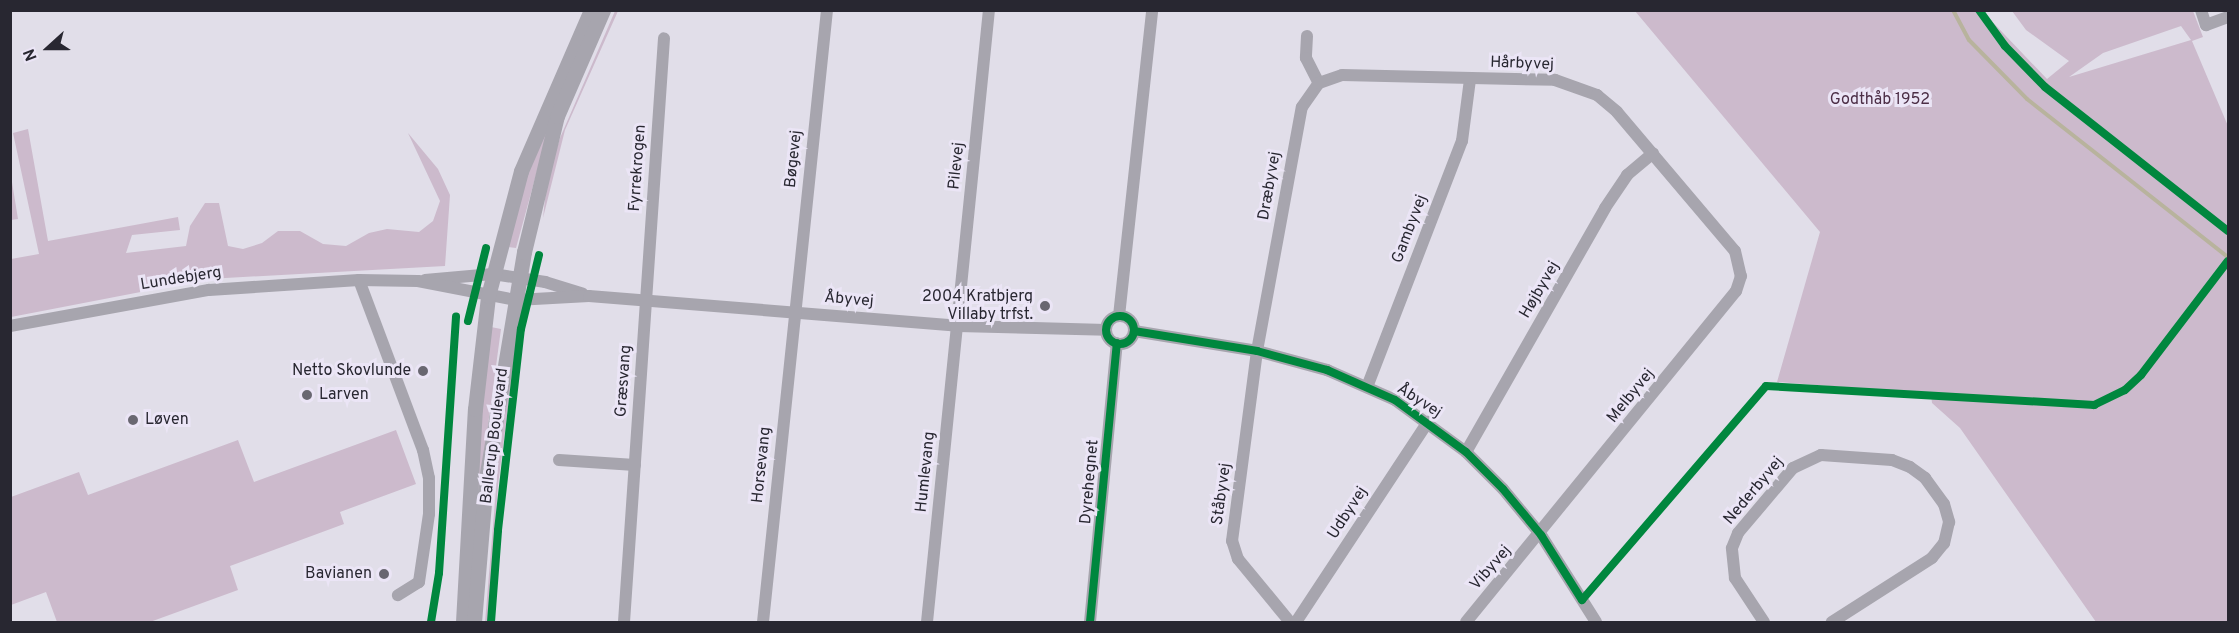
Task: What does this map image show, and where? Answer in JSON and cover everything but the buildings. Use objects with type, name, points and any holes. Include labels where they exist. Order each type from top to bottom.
[{"type":"street","name":"Ballerup Boulevard","points":[[464,622],[475,409],[488,296],[521,171],[591,10]]},
{"type":"street","name":"Ballerup Boulevard","points":[[474,622],[486,480],[520,278],[557,116],[603,10]]},
{"type":"street","name":"Bøgevej","points":[[794,311],[827,10]]},
{"type":"street","name":"Pilevej","points":[[958,326],[989,10]]},
{"type":"street","points":[[1119,316],[1152,10]]},
{"type":"street","points":[[2200,10],[2206,25],[2229,17]]},
{"type":"street","points":[[1307,36],[1306,58],[1319,83]]},
{"type":"street","name":"Fyrrekrogen","points":[[646,300],[663,38]]},
{"type":"street","name":"Hårbyvej","points":[[1319,83],[1342,75],[1555,80],[1575,84],[1617,112],[1653,153],[1735,251],[1741,276]]},
{"type":"street","name":"Gambyvej","points":[[1367,387],[1462,141],[1470,79]]},
{"type":"street","name":"Dræbyvej","points":[[1257,351],[1302,107],[1319,83]]},
{"type":"street","name":"Højbyvej","points":[[1466,452],[1615,192],[1627,175],[1653,153]]},
{"type":"street","name":"Lundebjerg","points":[[10,326],[209,290],[359,280],[418,281],[494,274],[520,278]]},
{"type":"street","name":"Melbyvej","points":[[1541,535],[1736,291],[1741,276]]},
{"type":"street","name":"Åbyvej","points":[[520,278],[589,296]]},
{"type":"street","points":[[359,280],[423,450],[429,478],[429,514],[419,582],[398,595]]},
{"type":"street","name":"Lundebjerg","points":[[418,281],[516,300]]},
{"type":"street","name":"Åbyvej","points":[[516,300],[589,296],[958,326],[1106,330]]},
{"type":"street","name":"Græsvang","points":[[624,622],[646,300]]},
{"type":"street","name":"Horsevang","points":[[763,622],[794,311]]},
{"type":"street","points":[[1119,316],[1129,319],[1134,331],[1128,341],[1117,343],[1109,338],[1106,330],[1110,320],[1119,316]]},
{"type":"street","name":"Humlevang","points":[[927,622],[958,326]]},
{"type":"street","name":"Åbyvej","points":[[1134,331],[1257,351],[1327,370],[1367,387],[1428,422],[1466,452],[1541,535],[1596,622]]},
{"type":"street","name":"Dyrehegnet","points":[[1090,622],[1117,343]]},
{"type":"street","name":"Ståbyvej","points":[[1257,351],[1232,541],[1238,559],[1290,622]]},
{"type":"street","name":"Udbyvej","points":[[1296,622],[1428,422]]},
{"type":"street","name":"Nederbyvej","points":[[1764,622],[1735,578],[1732,548],[1738,533],[1793,468],[1821,454],[1892,460],[1910,467],[1925,478],[1944,504],[1949,522],[1944,543],[1932,558],[1832,622]]},
{"type":"street","points":[[559,460],[635,465]]},
{"type":"street","name":"Vibyvej","points":[[1466,622],[1541,535]]},
{"type":"green space","points":[[615,11],[618,11],[565,130],[543,218],[547,180],[560,138]]},
{"type":"green space","name":"Godthåb 1952","points":[[1635,11],[1989,11],[1984,13],[2047,79],[2069,61],[2026,30],[2012,11],[2193,11],[2203,37],[2192,41],[2228,126],[2228,622],[2096,622],[1960,428],[1932,403],[1931,394],[1777,382],[1820,232]],"holes":[[[2181,26],[2191,40],[2069,77],[2103,53]]]},
{"type":"green space","points":[[551,120],[516,248],[507,247],[524,183]]},
{"type":"green space","points":[[28,129],[48,241],[178,217],[180,230],[132,235],[126,253],[186,246],[190,226],[205,203],[219,203],[228,246],[243,249],[262,243],[278,231],[300,231],[323,244],[346,246],[369,233],[387,229],[419,232],[433,221],[440,201],[408,133],[438,169],[450,195],[445,266],[208,279],[11,317],[11,259],[39,254],[13,133]]},
{"type":"green space","points":[[11,176],[18,219],[10,220]]},
{"type":"green space","points":[[491,327],[501,329],[483,462],[471,622],[482,399]]},
{"type":"green space","points":[[518,331],[498,485],[488,622],[485,622],[501,429]]},
{"type":"green space","points":[[396,430],[416,484],[340,512],[344,524],[230,566],[238,590],[150,622],[57,622],[46,592],[11,605],[11,497],[79,472],[88,495],[238,440],[254,482]]},
{"type":"waterway","points":[[1953,10],[1969,40],[2027,99],[2228,257]]},
{"type":"cycle path","points":[[1979,10],[2005,46],[2045,87],[2228,231]]},
{"type":"cycle path","points":[[468,321],[486,248]]},
{"type":"cycle path","points":[[491,622],[498,530],[521,329],[539,255]]},
{"type":"cycle path","points":[[1134,331],[1257,351],[1327,370],[1395,400],[1466,452],[1503,489],[1541,535],[1582,600],[1766,386],[2094,405],[2125,390],[2141,375],[2228,261]]},
{"type":"cycle path","points":[[1120,316],[1130,320],[1134,330],[1130,340],[1120,344],[1110,340],[1106,330],[1110,320],[1120,316]]},
{"type":"cycle path","points":[[431,622],[439,573],[456,317]]},
{"type":"cycle path","points":[[1090,622],[1117,343]]},
{"type":"place","name":"2004 Kratbjerg Villaby trfst.","points":[[1045,306]]},
{"type":"place","name":"Netto Skovlunde","points":[[423,371]]},
{"type":"place","name":"Larven","points":[[307,395]]},
{"type":"place","name":"Løven","points":[[133,420]]},
{"type":"place","name":"Bavianen","points":[[384,574]]}]
